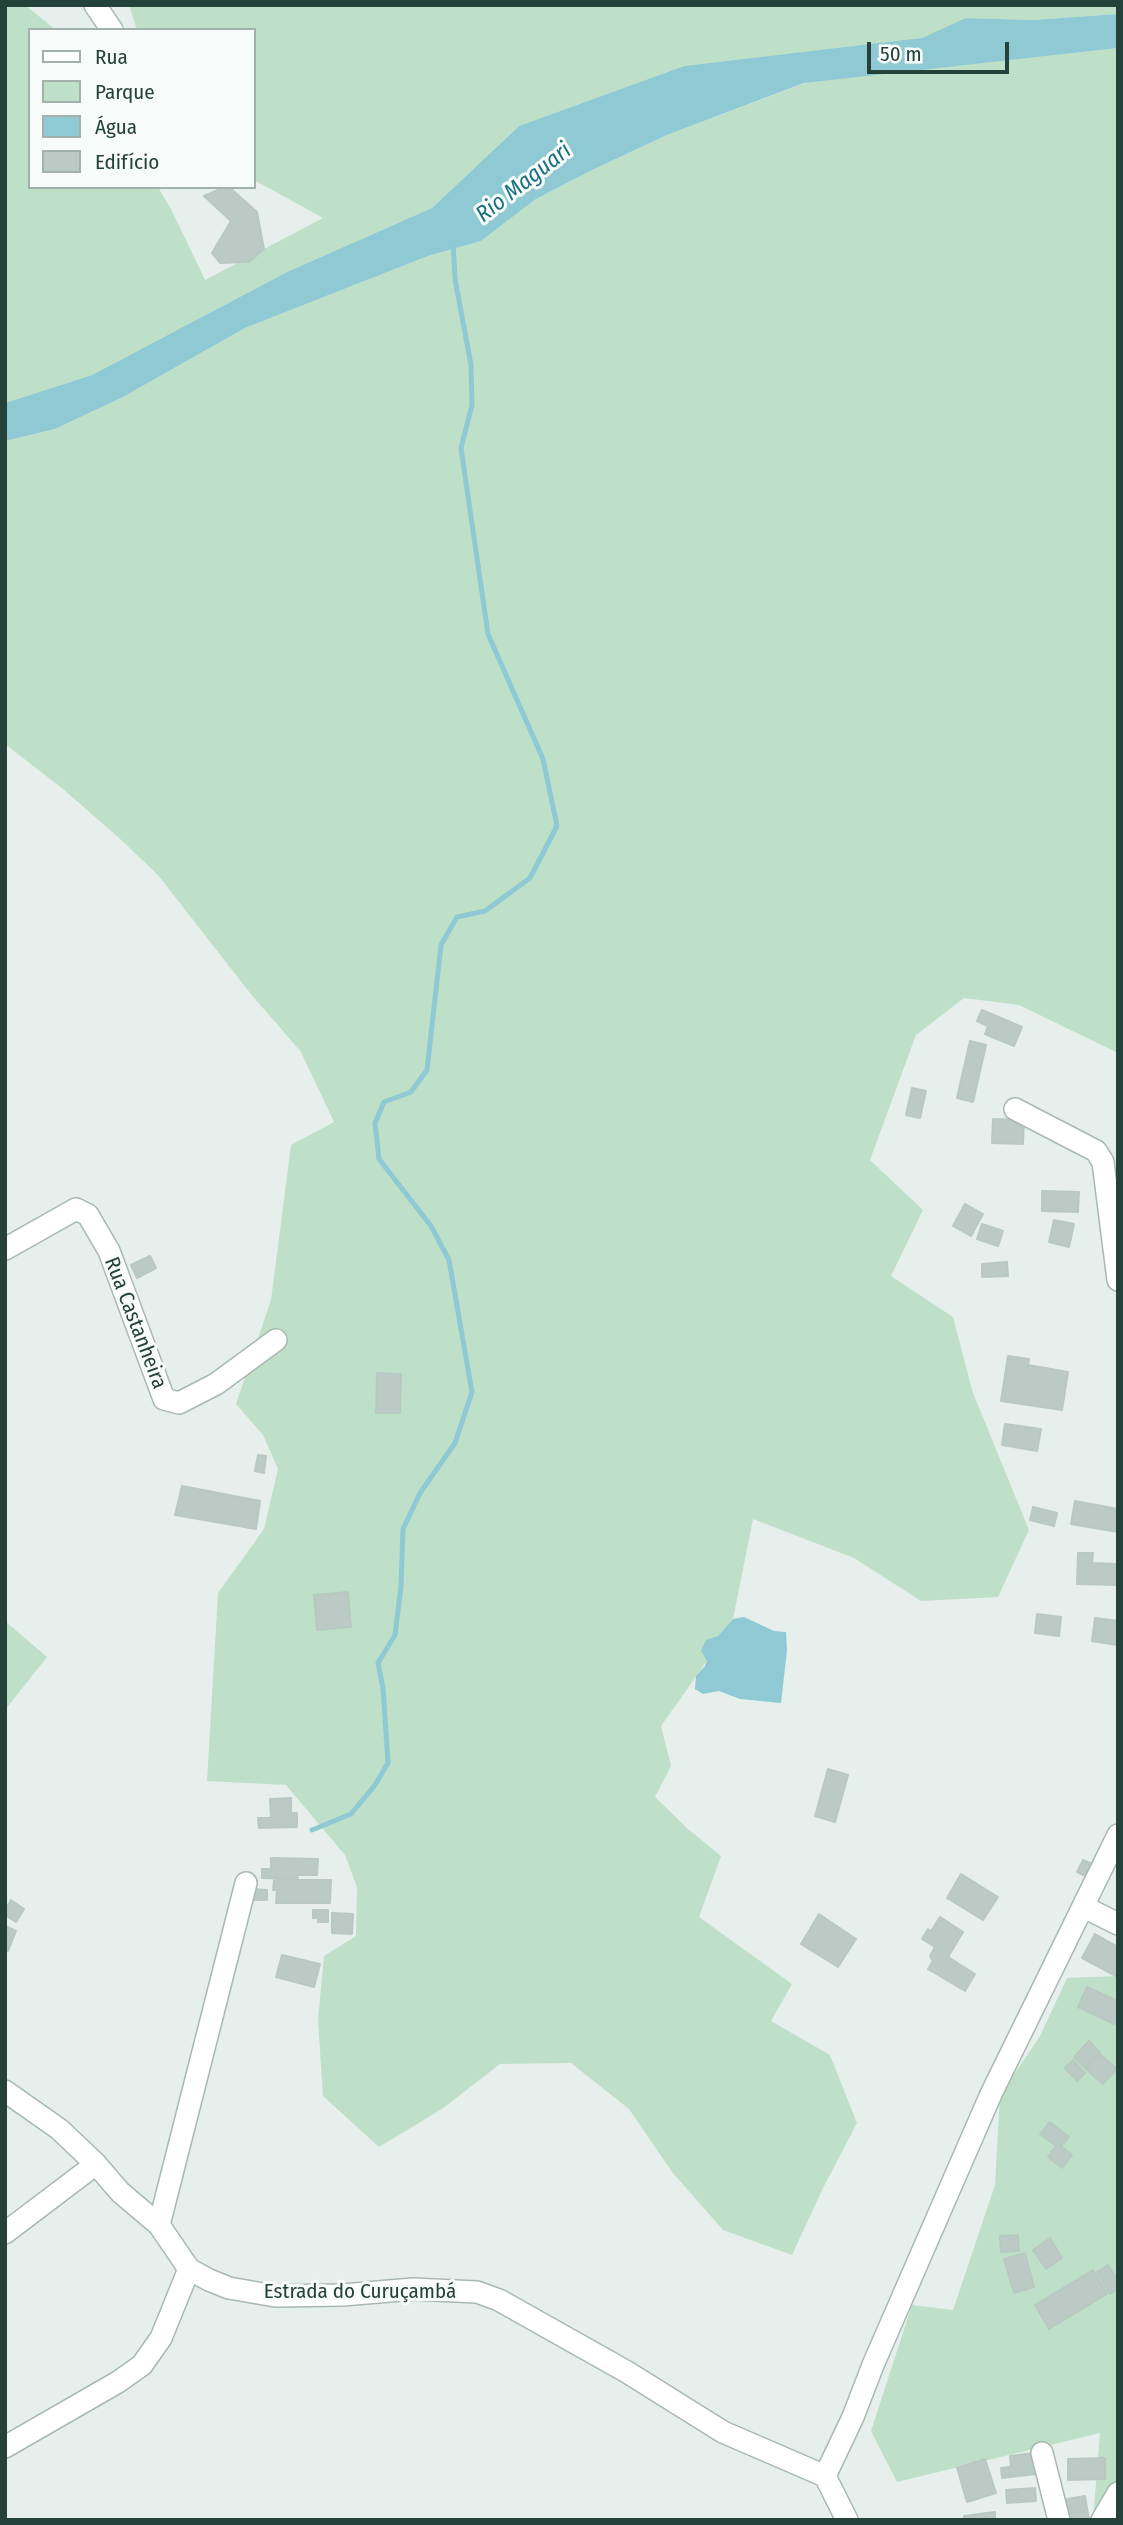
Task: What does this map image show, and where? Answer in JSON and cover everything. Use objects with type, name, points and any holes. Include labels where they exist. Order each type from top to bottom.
[{"type":"street","points":[[95,5],[111,28]]},
{"type":"street","points":[[1015,1109],[1096,1151],[1103,1162],[1118,1280]]},
{"type":"street","name":"Rua Castanheira","points":[[5,1249],[76,1209],[88,1215],[109,1251],[164,1399],[179,1403],[216,1384],[276,1340]]},
{"type":"street","points":[[847,2520],[825,2476],[853,2417],[991,2094],[1118,1835]]},
{"type":"street","points":[[159,2224],[246,1883]]},
{"type":"street","points":[[1084,1907],[1118,1924]]},
{"type":"street","points":[[5,2091],[59,2129],[96,2164],[120,2192],[159,2224],[189,2269],[162,2338],[142,2365],[118,2382],[5,2447]]},
{"type":"street","points":[[5,2234],[96,2164]]},
{"type":"street","name":"Estrada do Curuçambá","points":[[189,2269],[229,2288],[275,2296],[342,2295],[413,2289],[477,2292],[520,2311],[627,2372],[723,2432],[825,2476]]},
{"type":"street","points":[[1042,2453],[1059,2520]]},
{"type":"street","points":[[1102,2520],[1118,2493]]},
{"type":"green space","points":[[11,5],[25,5],[54,28],[28,28],[28,189],[159,189],[205,280],[323,218],[256,181],[256,28],[136,28],[129,5],[1118,5],[1118,14],[1033,20],[966,18],[925,69],[1118,48],[1118,1053],[1019,1005],[964,998],[916,1035],[870,1160],[923,1210],[891,1276],[953,1317],[973,1393],[1029,1530],[998,1597],[921,1601],[854,1558],[753,1519],[733,1619],[718,1636],[707,1661],[661,1726],[671,1766],[655,1797],[721,1856],[699,1917],[792,1984],[771,2021],[830,2055],[857,2123],[792,2255],[723,2230],[672,2172],[629,2109],[571,2063],[500,2064],[442,2109],[379,2147],[323,2096],[318,2020],[324,1956],[356,1936],[357,1887],[345,1855],[286,1785],[207,1781],[218,1593],[264,1529],[278,1469],[263,1435],[236,1404],[271,1300],[291,1145],[334,1122],[301,1052],[250,993],[158,875],[63,789],[5,744],[5,441],[55,429],[123,397],[245,328],[428,256],[481,241],[536,199],[667,135],[922,39],[684,66],[519,126],[432,208],[287,272],[92,375],[5,403],[5,9]]},
{"type":"green space","points":[[5,1621],[47,1657],[5,1710]]},
{"type":"green space","points":[[1118,1976],[1118,2520],[1093,2520],[1100,2433],[897,2482],[871,2431],[912,2305],[953,2310],[995,2185],[1000,2095],[1040,2036],[1067,1978]]},
{"type":"water","name":"Rio Maguari","points":[[1118,14],[1118,48],[804,83],[667,135],[536,199],[481,241],[428,256],[245,328],[123,397],[55,429],[5,441],[5,403],[92,375],[287,272],[432,208],[519,126],[684,66],[922,38],[966,18],[1033,20]]},
{"type":"water","points":[[744,1617],[774,1631],[786,1632],[787,1650],[781,1703],[740,1699],[719,1691],[703,1694],[695,1689],[696,1676],[707,1661],[701,1651],[706,1640],[718,1636],[733,1619]]},
{"type":"building","points":[[220,189],[231,189],[257,212],[264,249],[249,262],[220,263],[212,253],[231,221],[204,196]]},
{"type":"building","points":[[982,1010],[1022,1027],[1014,1046],[985,1034],[988,1026],[977,1021]]},
{"type":"building","points":[[970,1041],[986,1045],[973,1102],[957,1098]]},
{"type":"building","points":[[912,1088],[926,1091],[920,1118],[906,1115]]},
{"type":"building","points":[[993,1119],[1024,1120],[1023,1144],[992,1143]]},
{"type":"building","points":[[1042,1191],[1079,1192],[1078,1212],[1042,1211]]},
{"type":"building","points":[[965,1204],[983,1214],[971,1236],[953,1226]]},
{"type":"building","points":[[1054,1220],[1074,1224],[1069,1247],[1049,1242]]},
{"type":"building","points":[[982,1224],[1003,1231],[998,1246],[977,1239]]},
{"type":"building","points":[[150,1256],[156,1268],[137,1278],[131,1265]]},
{"type":"building","points":[[1007,1262],[1008,1276],[982,1277],[982,1264]]},
{"type":"building","points":[[1008,1356],[1029,1359],[1028,1365],[1068,1372],[1062,1410],[1001,1401]]},
{"type":"building","points":[[377,1373],[401,1374],[400,1413],[376,1413]]},
{"type":"building","points":[[1005,1424],[1041,1429],[1037,1451],[1002,1445]]},
{"type":"building","points":[[258,1455],[266,1456],[264,1473],[255,1471]]},
{"type":"building","points":[[182,1486],[260,1501],[256,1529],[175,1515]]},
{"type":"building","points":[[1075,1501],[1118,1509],[1118,1532],[1071,1524]]},
{"type":"building","points":[[1033,1507],[1057,1513],[1054,1526],[1030,1520]]},
{"type":"building","points":[[1078,1553],[1093,1553],[1092,1563],[1118,1564],[1118,1585],[1077,1584]]},
{"type":"building","points":[[348,1592],[351,1627],[317,1630],[314,1595]]},
{"type":"building","points":[[1037,1614],[1061,1617],[1059,1636],[1035,1633]]},
{"type":"building","points":[[1095,1618],[1118,1621],[1117,1645],[1092,1641]]},
{"type":"building","points":[[828,1769],[848,1775],[835,1822],[815,1816]]},
{"type":"building","points":[[291,1798],[291,1813],[297,1813],[297,1827],[259,1828],[258,1818],[271,1818],[270,1799]]},
{"type":"building","points":[[271,1858],[318,1859],[317,1875],[297,1875],[298,1879],[262,1878],[262,1869],[271,1869]]},
{"type":"building","points":[[1083,1860],[1092,1864],[1086,1876],[1077,1872]]},
{"type":"building","points":[[961,1874],[998,1897],[983,1920],[947,1898]]},
{"type":"building","points":[[274,1880],[331,1880],[330,1903],[276,1903],[277,1890],[273,1890]]},
{"type":"building","points":[[251,1889],[267,1890],[267,1900],[250,1900]]},
{"type":"building","points":[[11,1900],[24,1909],[16,1922],[5,1915]]},
{"type":"building","points":[[313,1910],[328,1910],[328,1922],[318,1922],[318,1918],[313,1918]]},
{"type":"building","points":[[332,1913],[353,1914],[352,1934],[332,1933]]},
{"type":"building","points":[[819,1914],[856,1939],[838,1967],[801,1944]]},
{"type":"building","points":[[940,1917],[963,1932],[948,1957],[975,1974],[965,1991],[928,1969],[933,1961],[930,1956],[935,1947],[922,1939]]},
{"type":"building","points":[[5,1926],[16,1931],[8,1951],[5,1949]]},
{"type":"building","points":[[1095,1934],[1118,1947],[1116,1976],[1082,1958]]},
{"type":"building","points":[[282,1955],[320,1964],[314,1987],[276,1977]]},
{"type":"building","points":[[1087,1987],[1118,2001],[1118,2015],[1114,2024],[1078,2007]]},
{"type":"building","points":[[1089,2041],[1100,2053],[1085,2068],[1074,2057]]},
{"type":"building","points":[[1100,2054],[1117,2069],[1103,2084],[1086,2069]]},
{"type":"building","points":[[1073,2060],[1085,2073],[1077,2081],[1065,2068]]},
{"type":"building","points":[[1050,2122],[1069,2137],[1061,2146],[1072,2155],[1062,2168],[1048,2157],[1056,2146],[1040,2134]]},
{"type":"building","points":[[1018,2235],[1019,2251],[1001,2252],[1000,2236]]},
{"type":"building","points":[[1050,2238],[1062,2258],[1046,2269],[1033,2250]]},
{"type":"building","points":[[1025,2253],[1034,2287],[1014,2293],[1004,2259]]},
{"type":"building","points":[[1108,2265],[1118,2281],[1118,2289],[1110,2294],[1097,2272]]},
{"type":"building","points":[[1093,2270],[1107,2294],[1049,2329],[1035,2305]]},
{"type":"building","points":[[1034,2453],[1036,2474],[1002,2478],[1001,2468],[1011,2467],[1010,2456]]},
{"type":"building","points":[[1105,2458],[1105,2479],[1068,2480],[1068,2459]]},
{"type":"building","points":[[985,2459],[996,2493],[967,2502],[957,2468]]},
{"type":"building","points":[[1035,2488],[1036,2501],[1007,2503],[1006,2490]]},
{"type":"building","points":[[1085,2496],[1089,2520],[1065,2520],[1062,2500]]},
{"type":"building","points":[[995,2512],[995,2520],[964,2520],[964,2516]]},
{"type":"waterway","points":[[312,1830],[351,1814],[375,1785],[388,1763],[383,1688],[378,1663],[395,1635],[401,1586],[403,1529],[420,1493],[455,1443],[472,1392],[449,1260],[431,1226],[379,1159],[375,1123],[384,1102],[411,1092],[427,1070],[441,945],[457,917],[485,911],[530,878],[557,826],[543,759],[488,634],[461,448],[472,405],[471,365],[455,279],[453,242]]}]
